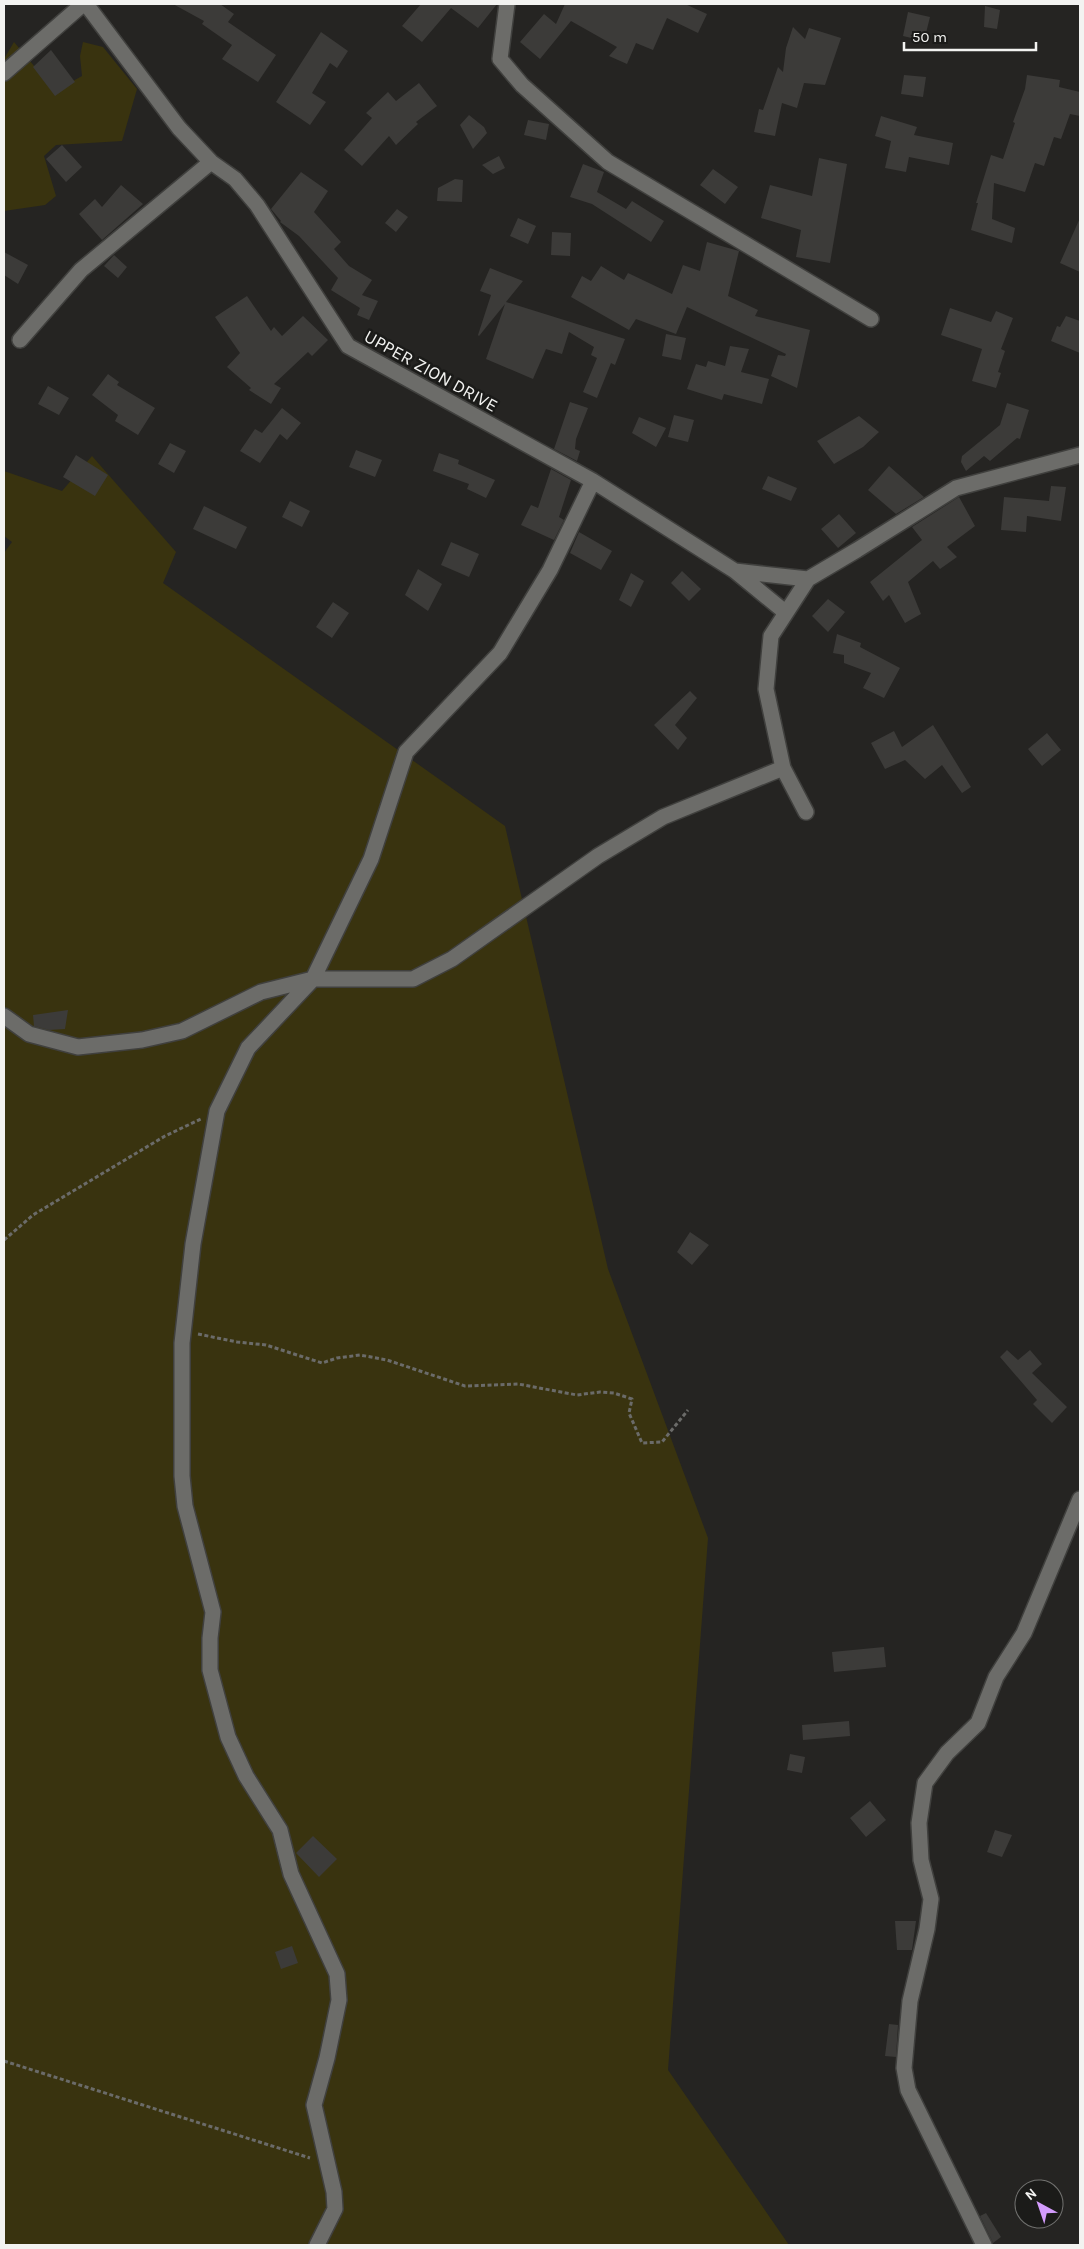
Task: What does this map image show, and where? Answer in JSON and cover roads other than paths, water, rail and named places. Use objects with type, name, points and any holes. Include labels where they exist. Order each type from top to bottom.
[{"type":"street","points":[[4,73],[85,4]]},
{"type":"street","name":"UPPER ZION DRIVE","points":[[85,4],[178,128],[211,162],[235,179],[258,205],[348,346],[593,481],[735,572],[785,612]]},
{"type":"street","points":[[507,4],[500,59],[522,85],[608,162],[871,319]]},
{"type":"street","points":[[20,340],[81,270],[211,162]]},
{"type":"street","points":[[806,812],[783,768],[766,689],[771,636],[808,579],[956,488],[1080,455]]},
{"type":"street","points":[[317,2245],[334,2210],[334,2192],[314,2105],[327,2058],[339,2000],[337,1974],[291,1874],[280,1830],[246,1776],[228,1737],[210,1670],[210,1638],[213,1612],[185,1506],[182,1476],[183,1330],[193,1244],[217,1111],[248,1048],[313,979],[371,859],[406,752],[500,653],[550,570],[593,481]]},
{"type":"street","points":[[735,572],[808,579]]},
{"type":"street","points":[[4,1016],[29,1034],[78,1048],[133,1041],[182,1031],[261,992],[313,979],[413,979],[452,959],[598,856],[663,817],[783,768]]},
{"type":"street","points":[[984,2245],[908,2090],[904,2068],[910,2001],[927,1929],[931,1899],[921,1860],[919,1823],[925,1783],[947,1753],[978,1723],[996,1677],[1024,1632],[1080,1499]]}]
